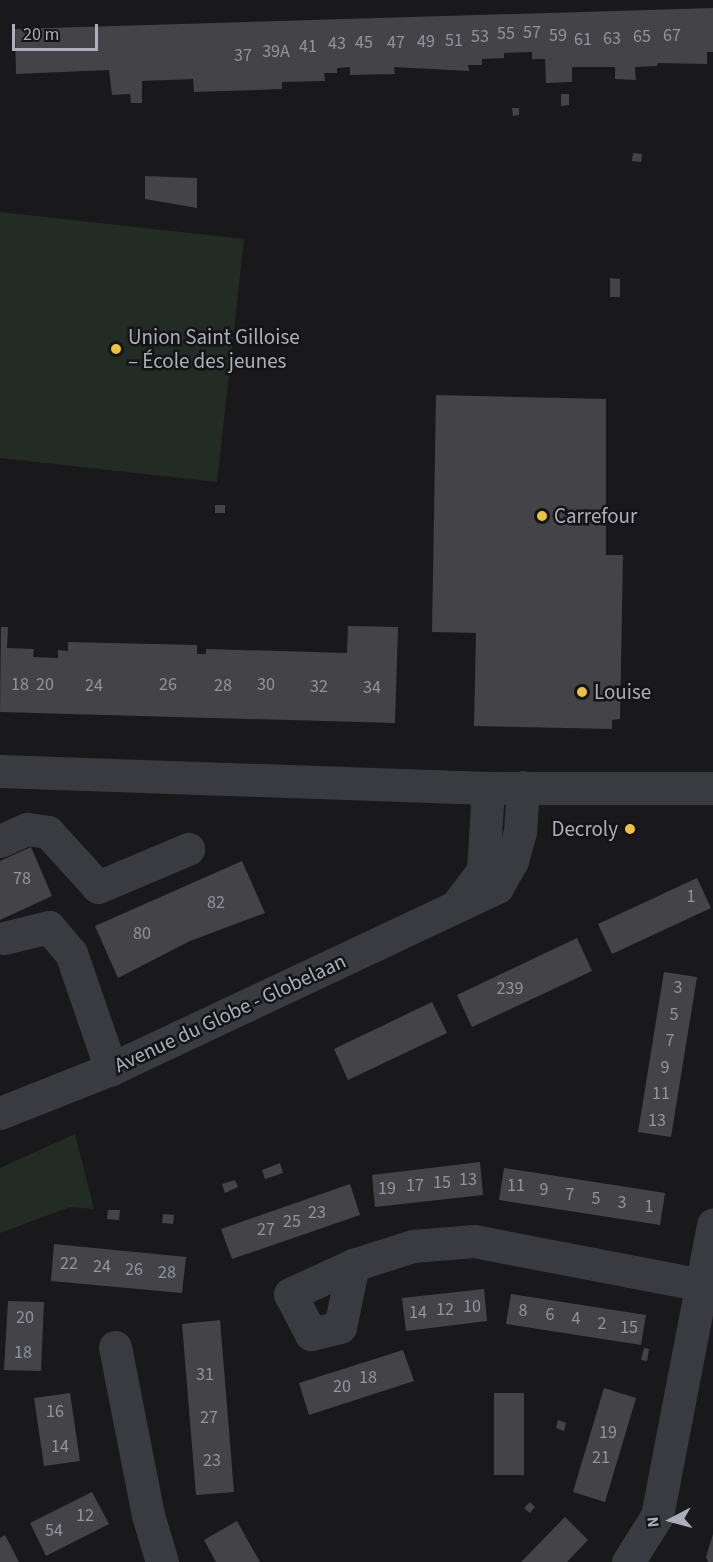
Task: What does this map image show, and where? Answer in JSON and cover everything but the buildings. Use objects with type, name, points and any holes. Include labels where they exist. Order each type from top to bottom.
[{"type":"street","points":[[0,771],[488,788],[713,788]]},
{"type":"street","name":"Avenue du Globe - Globelaan","points":[[0,1113],[111,1069],[496,887],[512,861],[520,832],[523,787]]},
{"type":"street","name":"Avenue du Globe - Globelaan","points":[[457,906],[483,871],[488,788]]},
{"type":"street","points":[[0,841],[27,829],[48,832],[98,887],[189,849]]},
{"type":"street","points":[[4,938],[49,927],[71,953],[111,1069]]},
{"type":"street","points":[[628,1562],[657,1516],[701,1363],[702,1285],[713,1224]]},
{"type":"street","points":[[353,1265],[413,1246],[474,1241],[702,1285]]},
{"type":"street","points":[[115,1347],[156,1560]]},
{"type":"shaded area","name":"Union Saint Gilloise – École des jeunes","points":[[0,212],[244,239],[217,482],[0,458]]},
{"type":"shaded area","points":[[75,1134],[94,1209],[70,1207],[0,1233],[0,1168]]},
{"type":"place","name":"Union Saint Gilloise – École des jeunes","points":[[116,349]]},
{"type":"place","name":"Carrefour","points":[[542,516]]},
{"type":"place","name":"Louise","points":[[582,692]]},
{"type":"place","name":"Decroly","points":[[630,829]]}]
